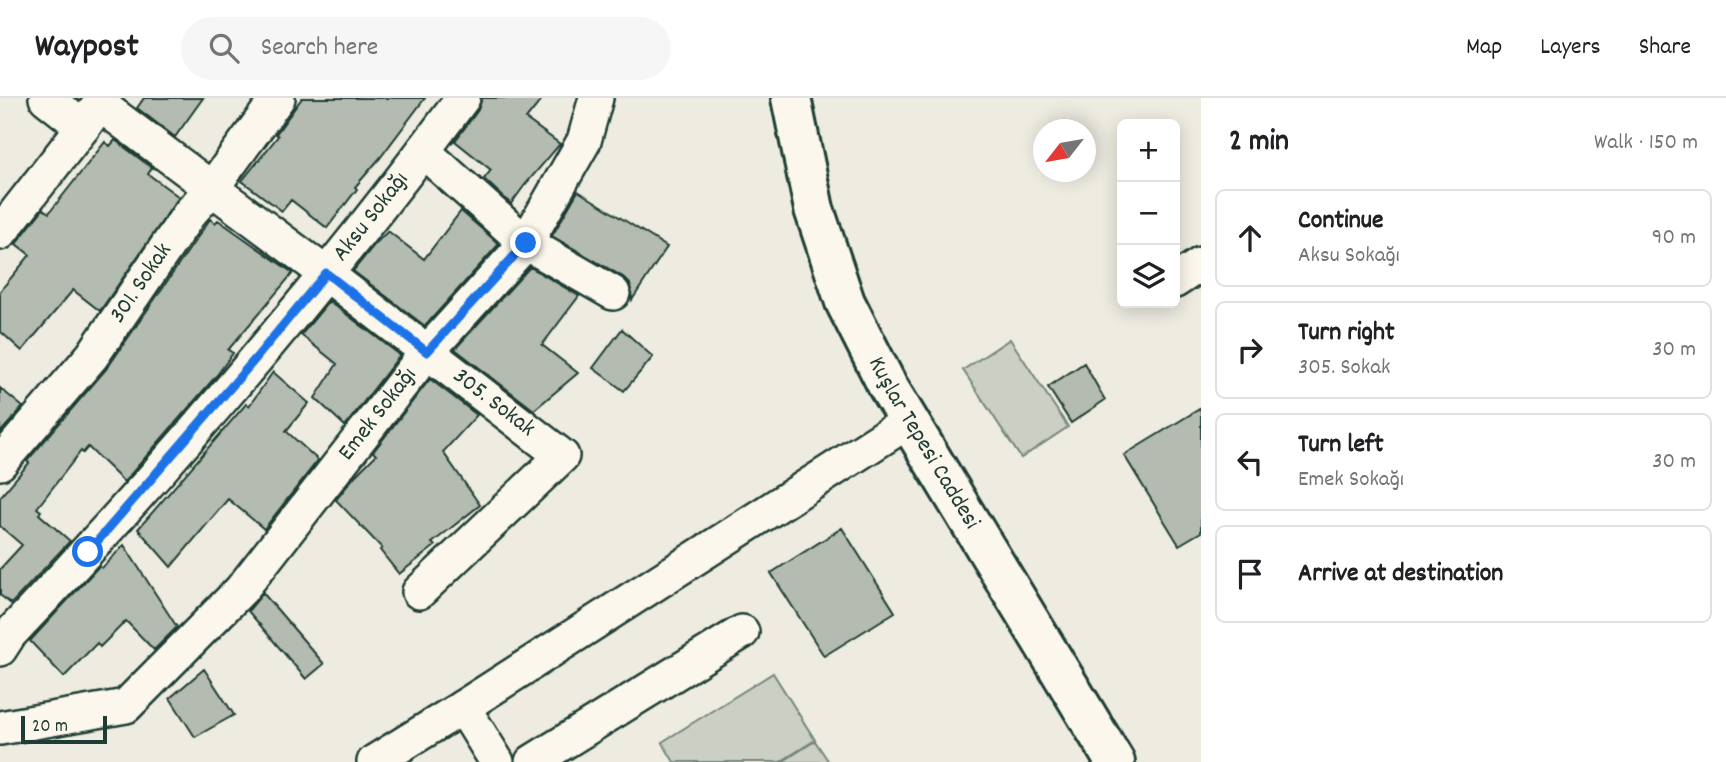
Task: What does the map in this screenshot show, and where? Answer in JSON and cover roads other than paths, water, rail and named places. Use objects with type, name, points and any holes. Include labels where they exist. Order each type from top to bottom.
[{"type":"street","name":"305. Sokak","points":[[46,98],[95,110],[212,188],[562,456],[419,592]]},
{"type":"street","name":"301. Sokak","points":[[0,463],[92,356],[189,214],[212,188],[278,98]]},
{"type":"street","name":"Aksu Sokağı","points":[[0,649],[9,635],[88,552],[247,368],[424,151],[463,98]]},
{"type":"street","name":"Emek Sokağı","points":[[0,728],[125,706],[241,590],[427,352],[526,243],[584,141],[596,98]]},
{"type":"street","name":"Kuşlar Tepesi Caddesi","points":[[791,98],[814,209],[845,302],[887,385],[1115,762]]},
{"type":"street","points":[[0,233],[95,110]]},
{"type":"street","points":[[424,151],[526,243],[613,293]]},
{"type":"street","points":[[1180,278],[1201,264]]},
{"type":"street","points":[[374,762],[909,421]]},
{"type":"street","points":[[532,762],[742,632]]},
{"type":"street","points":[[463,707],[497,762]]}]
